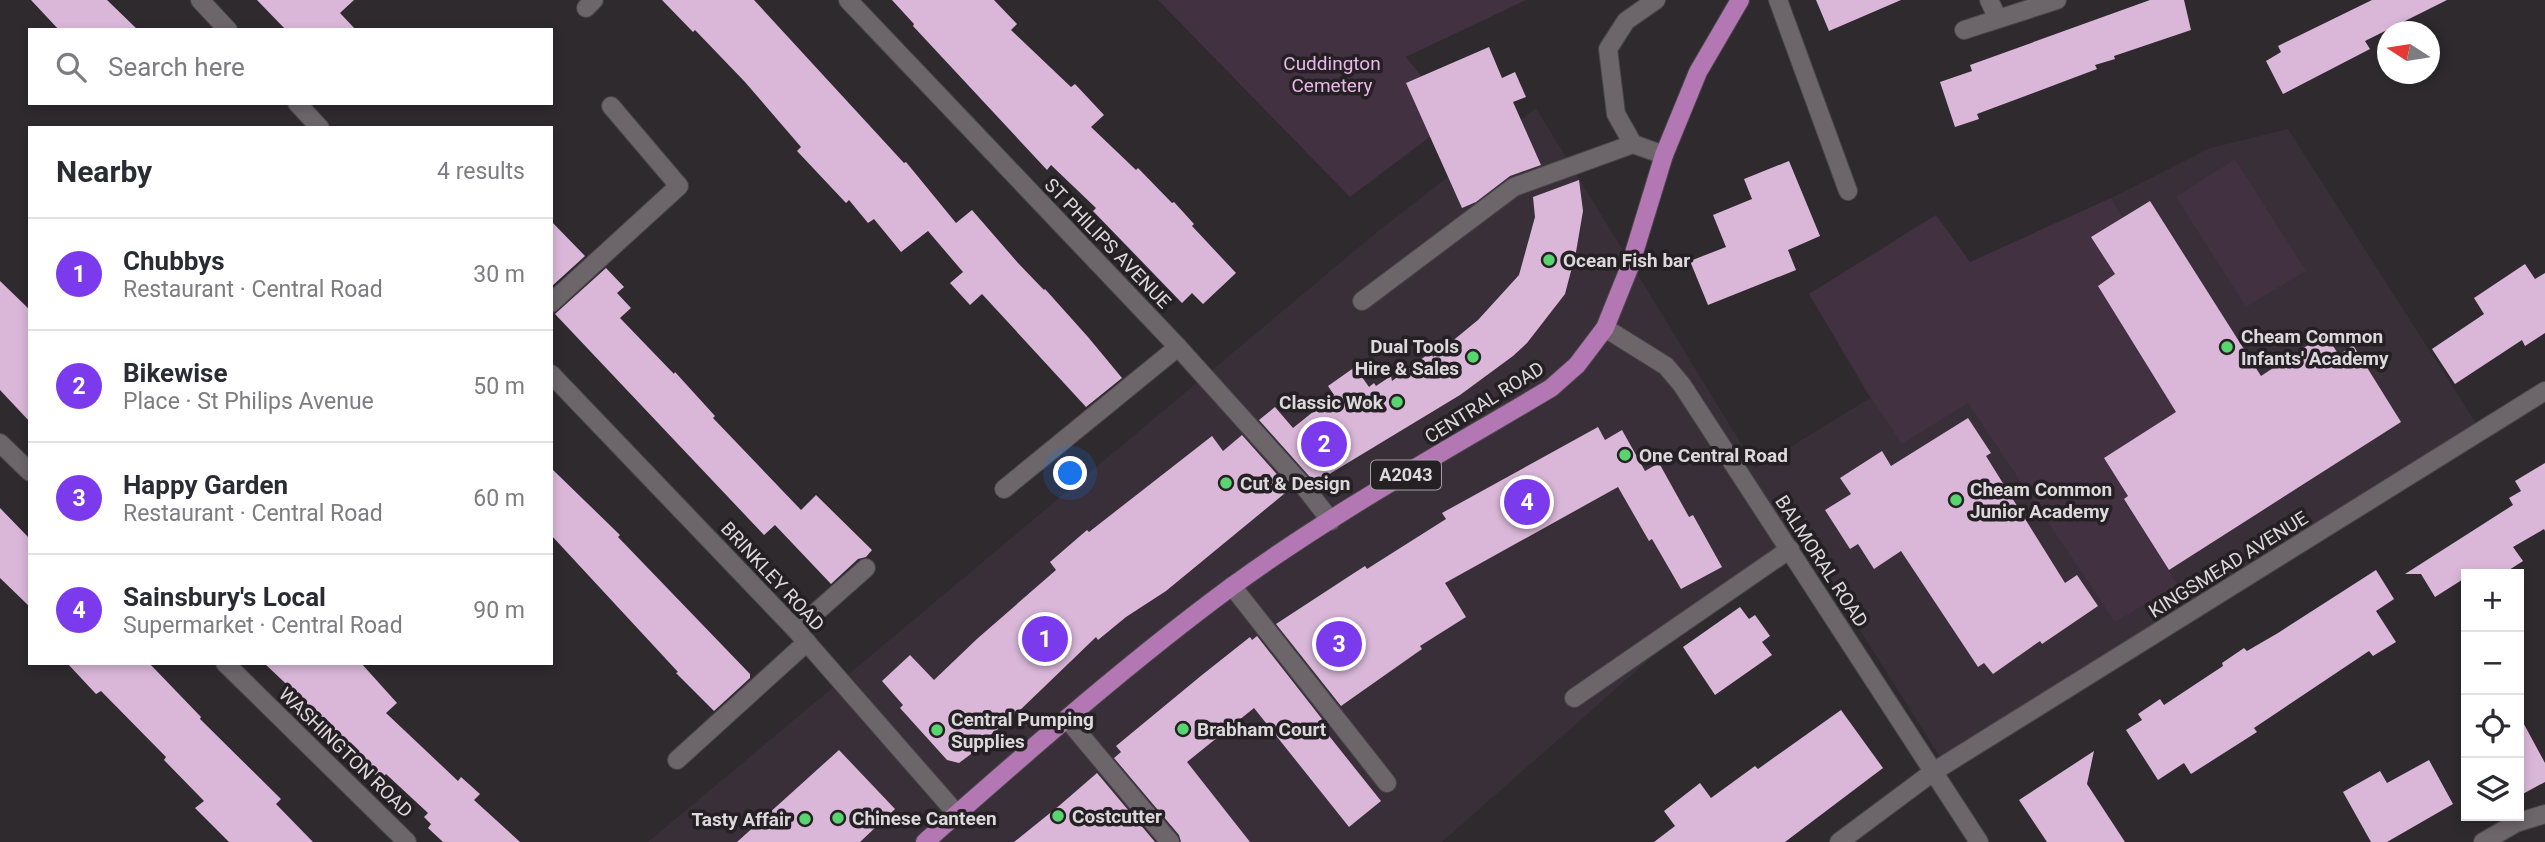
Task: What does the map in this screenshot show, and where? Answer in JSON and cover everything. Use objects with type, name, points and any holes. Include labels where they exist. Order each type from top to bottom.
[{"type":"main road","name":"CENTRAL ROAD","points":[[925,842],[1067,719],[1232,586],[1331,520],[1551,388],[1577,365],[1605,328],[1630,266],[1664,155],[1698,72],[1740,0]]},
{"type":"street","points":[[200,0],[226,28]]},
{"type":"street","name":"ST PHILIPS AVENUE","points":[[848,0],[1178,347],[1331,520]]},
{"type":"street","points":[[1633,144],[1616,114],[1608,50],[1626,21],[1657,0]]},
{"type":"street","points":[[1778,0],[1848,191]]},
{"type":"street","points":[[1989,0],[1998,19]]},
{"type":"street","points":[[1964,30],[2057,0]]},
{"type":"street","points":[[299,105],[318,126]]},
{"type":"street","points":[[553,301],[679,186],[611,106]]},
{"type":"street","points":[[1362,301],[1514,187],[1633,144],[1664,155]]},
{"type":"street","name":"BALMORAL ROAD","points":[[1605,328],[1666,366],[1682,385],[1979,842]]},
{"type":"street","points":[[1004,489],[1178,347]]},
{"type":"street","name":"BRINKLEY ROAD","points":[[553,376],[802,636],[957,814]]},
{"type":"street","name":"KINGSMEAD AVENUE","points":[[1839,842],[1933,772],[2545,391]]},
{"type":"street","points":[[0,443],[28,470]]},
{"type":"street","points":[[1574,698],[1790,549]]},
{"type":"street","points":[[677,760],[866,568]]},
{"type":"street","points":[[1232,586],[1387,783]]},
{"type":"street","name":"WASHINGTON ROAD","points":[[227,665],[407,842]]},
{"type":"street","points":[[1067,719],[1170,842]]},
{"type":"street","points":[[2483,842],[2516,822],[2545,814]]},
{"type":"shaded area","points":[[1536,108],[1756,468],[1870,398],[1809,294],[1936,215],[1970,263],[2111,198],[2210,148],[2288,129],[2481,431],[1942,760],[1814,558],[1794,532],[1442,842],[648,842],[1377,232]]},
{"type":"green space","name":"Cuddington Cemetery","points":[[1158,0],[1526,0],[1406,57],[1455,118],[1350,197]]},
{"type":"green space","points":[[2235,159],[2306,271],[2246,307],[2176,197]]},
{"type":"green space","points":[[2111,198],[2123,218],[2091,237],[2115,274],[2098,286],[2176,412],[2104,459],[2128,496],[2124,500],[2178,585],[2115,622],[1968,403],[1902,444],[1871,398],[1809,294],[1936,215],[1970,262]]},
{"type":"building","points":[[31,0],[107,0],[136,28],[57,28]]},
{"type":"building","points":[[257,0],[354,0],[340,13],[354,28],[284,28]]},
{"type":"building","points":[[662,0],[754,0],[904,163],[906,162],[956,223],[972,210],[1122,378],[1086,407],[982,294],[970,305],[950,283],[963,272],[928,231],[901,252],[874,219],[868,223],[849,200],[846,203],[797,151],[801,147],[745,82]]},
{"type":"building","points":[[892,0],[994,0],[1017,24],[1011,30],[1071,87],[1075,84],[1104,115],[1091,127],[1174,202],[1194,224],[1192,226],[1236,273],[1203,304],[1192,293],[1182,303],[1093,211],[1096,208],[1051,165],[1047,170]]},
{"type":"building","points":[[1816,0],[1901,0],[1829,31]]},
{"type":"building","points":[[2150,0],[2184,0],[2191,30],[2114,56],[2115,59],[2095,65],[2097,69],[1977,114],[1979,119],[1955,127],[1940,82],[1972,71],[1970,65]]},
{"type":"building","points":[[2372,0],[2447,0],[2405,21],[2377,21],[2377,35],[2365,41],[2370,49],[2283,94],[2266,61],[2281,52],[2278,46]]},
{"type":"building","points":[[1489,47],[1502,78],[1515,72],[1526,97],[1513,102],[1541,165],[1510,176],[1476,202],[1462,208],[1406,83]]},
{"type":"building","points":[[1789,161],[1820,236],[1788,250],[1796,270],[1708,305],[1690,261],[1726,247],[1713,215],[1752,199],[1744,179]]},
{"type":"building","points":[[1579,180],[1583,211],[1565,294],[1527,343],[1460,395],[1331,473],[1317,485],[1259,420],[1275,407],[1293,428],[1334,395],[1328,386],[1355,367],[1369,387],[1374,383],[1376,386],[1391,376],[1392,381],[1431,352],[1433,357],[1478,320],[1519,275],[1535,217],[1533,197]]},
{"type":"building","name":"Cheam Common Junior Academy","points":[[2150,201],[2261,376],[2325,334],[2339,355],[2353,345],[2401,422],[2169,570],[2124,499],[2128,496],[2104,458],[2176,412],[2098,286],[2115,274],[2091,237]]},
{"type":"building","points":[[553,223],[585,256],[553,285]]},
{"type":"building","points":[[2525,264],[2535,279],[2545,273],[2545,333],[2525,346],[2522,340],[2455,384],[2432,349],[2484,314],[2474,298]]},
{"type":"building","points":[[606,268],[624,287],[617,293],[631,308],[620,318],[674,374],[675,372],[715,416],[713,418],[801,510],[816,495],[872,550],[866,557],[858,559],[831,584],[775,525],[764,535],[555,314]]},
{"type":"building","points":[[0,281],[28,308],[28,420],[0,390]]},
{"type":"building","points":[[1968,418],[1991,453],[1986,456],[2065,583],[2077,575],[2098,606],[2042,644],[2040,641],[1993,674],[1984,663],[1978,667],[1901,551],[1874,569],[1858,544],[1850,549],[1825,510],[1851,494],[1840,478],[1882,451],[1891,466]]},
{"type":"building","points":[[1598,427],[1605,440],[1622,430],[1645,471],[1659,463],[1689,517],[1693,515],[1722,567],[1681,589],[1618,487],[1445,583],[1466,617],[1420,646],[1422,649],[1341,706],[1276,624],[1365,566],[1367,569],[1446,519],[1442,513]]},
{"type":"building","points":[[1242,435],[1290,489],[1166,591],[1126,617],[1098,640],[1096,637],[1013,717],[973,749],[975,751],[959,763],[947,760],[900,708],[903,705],[882,681],[910,655],[934,680],[1056,570],[1050,562],[1087,530],[1089,532],[1212,436],[1223,451]]},
{"type":"building","points":[[2545,463],[2545,531],[2544,529],[2513,547],[2523,561],[2511,569],[2461,569],[2461,581],[2435,597],[2421,574],[2405,574],[2513,505],[2509,498],[2521,491],[2515,481]]},
{"type":"building","points":[[553,470],[620,535],[618,537],[750,674],[750,678],[714,711],[676,673],[678,672],[553,537]]},
{"type":"building","points":[[0,508],[28,537],[28,605],[0,578]]},
{"type":"building","points":[[2376,570],[2394,599],[2376,611],[2396,642],[2373,656],[2369,651],[2254,728],[2257,732],[2191,774],[2184,763],[2158,780],[2126,730],[2142,720],[2138,714],[2160,699],[2164,705],[2223,666],[2222,663],[2244,648],[2247,651],[2278,633]]},
{"type":"building","points":[[1740,607],[1749,619],[1755,615],[1770,636],[1762,642],[1772,655],[1715,695],[1683,647]]},
{"type":"building","name":"Brabham Court","points":[[1257,636],[1322,719],[1318,722],[1381,801],[1349,827],[1254,708],[1187,762],[1250,842],[1181,842],[1179,835],[1114,758],[1121,752],[1116,746],[1250,637],[1252,640]]},
{"type":"building","points":[[69,665],[151,665],[200,719],[281,799],[276,804],[313,842],[229,842],[195,808],[204,801],[164,760],[166,757],[101,691],[96,694]]},
{"type":"building","points":[[266,665],[363,665],[397,703],[386,713],[458,781],[461,777],[480,794],[474,800],[520,842],[443,842],[428,828],[431,824],[424,817],[428,813],[386,774],[381,780],[357,758],[359,755]]},
{"type":"building","points":[[1841,710],[1883,768],[1785,842],[1654,842],[1675,826],[1664,811],[1700,783],[1711,798],[1755,766],[1758,769]]},
{"type":"building","points":[[2524,724],[2545,763],[2545,782],[2524,793]]},
{"type":"building","points":[[839,750],[895,809],[860,842],[737,842]]},
{"type":"building","points":[[2094,751],[2087,784],[2125,842],[2047,842],[2019,800]]},
{"type":"building","points":[[2429,760],[2453,804],[2387,842],[2371,842],[2343,792],[2380,771],[2387,783]]},
{"type":"building","points":[[1097,773],[1155,842],[1014,842],[1060,805]]},
{"type":"place","name":"Ocean Fish bar","points":[[1549,260]]},
{"type":"place","name":"Cheam Common Infants' Academy","points":[[2227,347]]},
{"type":"place","name":"Dual Tools Hire & Sales","points":[[1473,357]]},
{"type":"place","name":"Classic Wok","points":[[1397,402]]},
{"type":"place","name":"Bikewise","points":[[1324,444]]},
{"type":"place","name":"One Central Road","points":[[1625,455]]},
{"type":"place","name":"Cut & Design","points":[[1226,483]]},
{"type":"place","name":"Cheam Common Junior Academy","points":[[1956,500]]},
{"type":"place","name":"Sainsbury's Local","points":[[1527,502]]},
{"type":"place","name":"Chubbys","points":[[1045,639]]},
{"type":"place","name":"Happy Garden","points":[[1339,644]]},
{"type":"place","name":"Brabham Court","points":[[1183,729]]},
{"type":"place","name":"Central Pumping Supplies","points":[[937,730]]},
{"type":"place","name":"Costcutter","points":[[1058,816]]},
{"type":"place","name":"Chinese Canteen","points":[[838,818]]},
{"type":"place","name":"Tasty Affair","points":[[805,819]]}]
